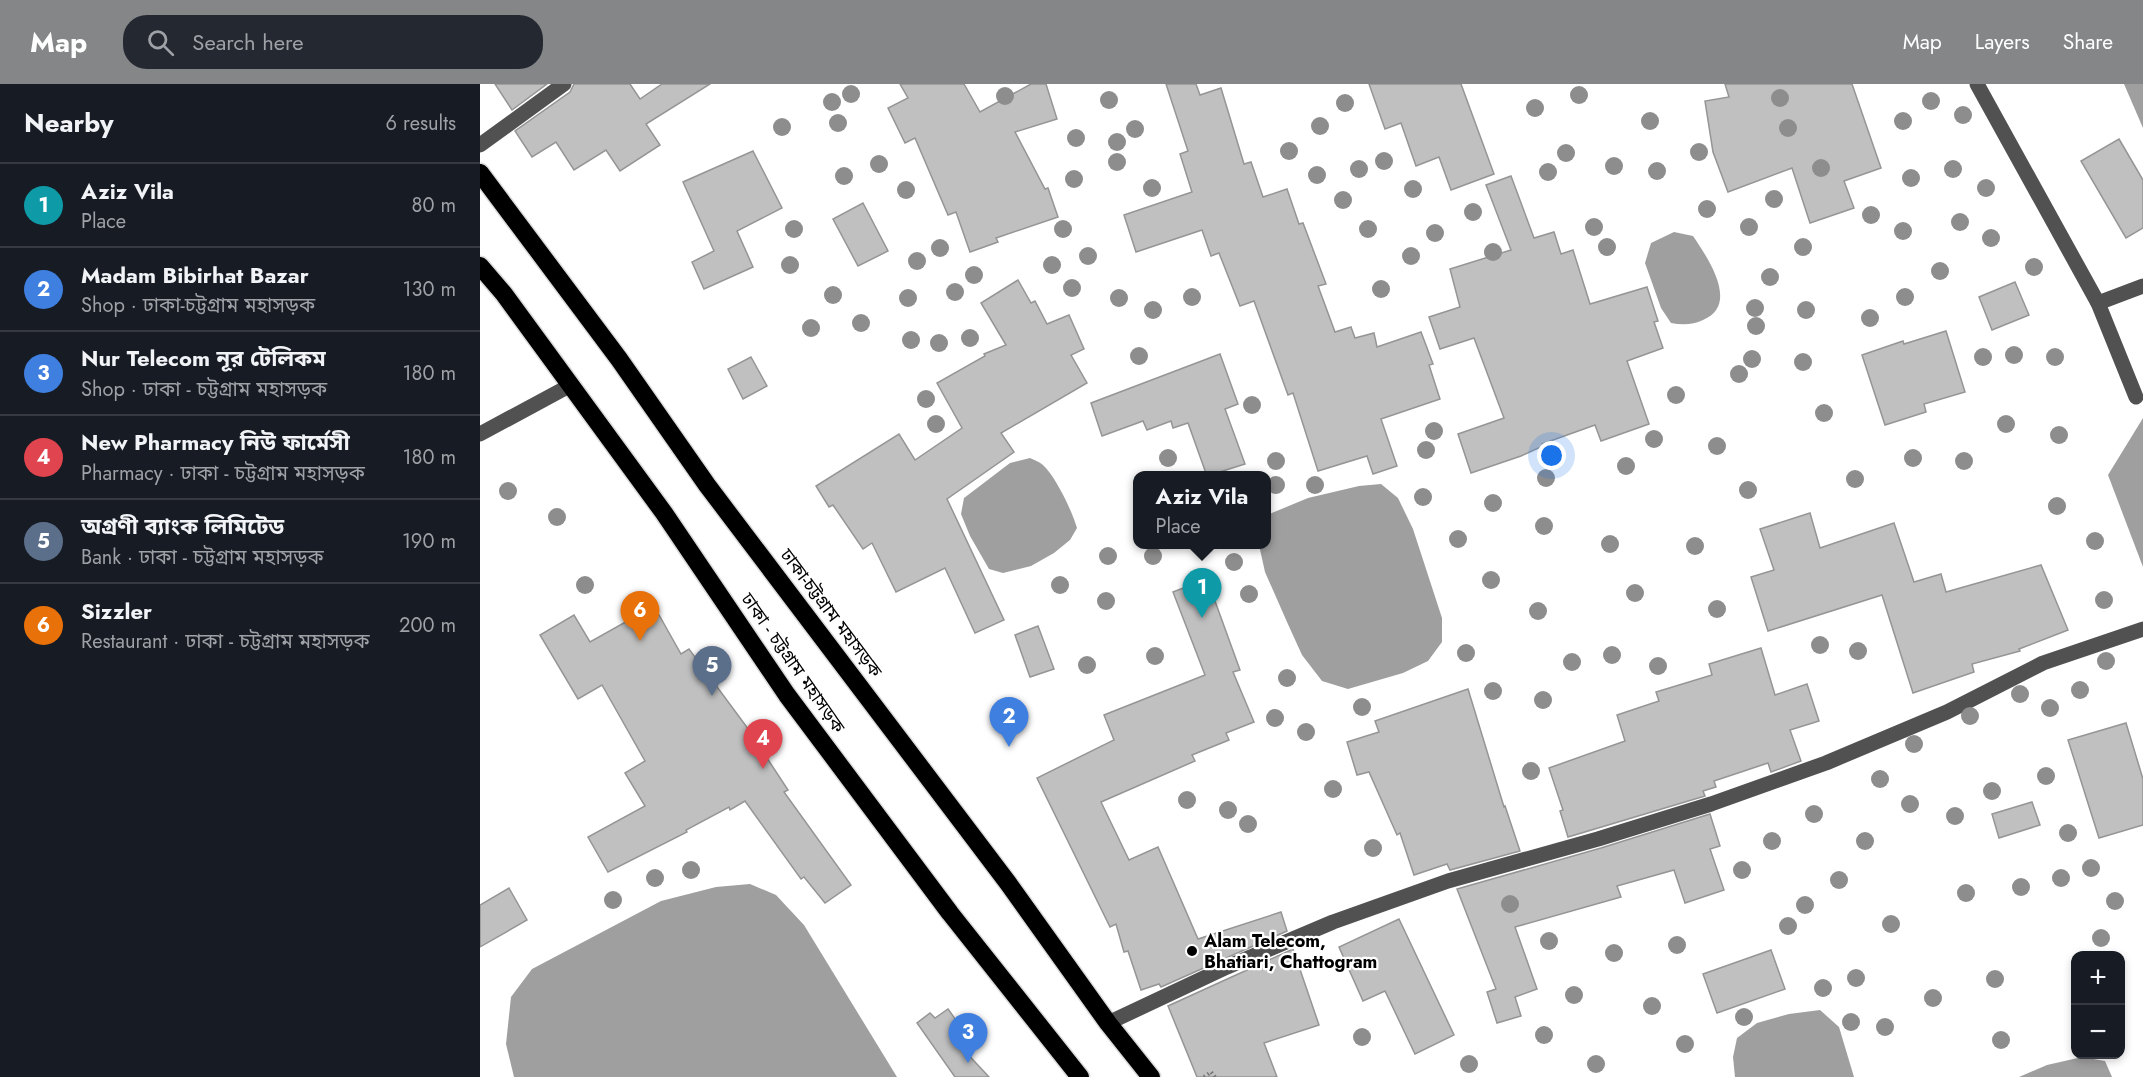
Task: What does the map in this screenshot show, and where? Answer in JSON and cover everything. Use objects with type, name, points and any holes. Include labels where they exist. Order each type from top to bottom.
[{"type":"highway","name":"ঢাকা-চট্টগ্রাম মহাসড়ক","points":[[480,173],[619,359],[707,485],[1008,883],[1108,1023],[1150,1077]]},
{"type":"highway","name":"ঢাকা - চট্টগ্রাম মহাসড়ক","points":[[480,266],[504,294],[664,513],[787,695],[950,913],[1080,1077]]},
{"type":"street","points":[[480,145],[564,84]]},
{"type":"street","points":[[1977,84],[2098,303],[2136,397]]},
{"type":"street","points":[[2098,303],[2143,286]]},
{"type":"street","points":[[480,434],[571,386]]},
{"type":"street","points":[[1108,1023],[1333,922],[1448,880],[1598,839],[1711,804],[1826,763],[1947,712],[2043,663],[2143,628]]},
{"type":"path","points":[[1204,1077],[1211,1072],[1215,1077]]},
{"type":"shaded area","points":[[2124,84],[2143,84],[2143,128]]},
{"type":"shaded area","points":[[1674,232],[1693,236],[1713,268],[1720,293],[1719,304],[1714,313],[1695,323],[1671,323],[1661,308],[1645,263],[1651,243]]},
{"type":"shaded area","points":[[2143,418],[2143,567],[2108,475]]},
{"type":"shaded area","points":[[1030,458],[1048,470],[1077,528],[1070,540],[1054,553],[1031,566],[1003,573],[989,569],[970,536],[961,514],[964,498],[1010,463]]},
{"type":"shaded area","points":[[1381,484],[1398,498],[1413,529],[1442,618],[1442,642],[1428,661],[1403,673],[1348,689],[1322,681],[1302,655],[1265,572],[1260,549],[1271,549],[1271,513],[1308,498],[1359,486]]},
{"type":"shaded area","points":[[750,884],[776,895],[804,925],[897,1077],[514,1077],[506,1044],[511,997],[532,969],[661,901],[716,887]]},
{"type":"shaded area","points":[[1820,1010],[1839,1027],[1854,1077],[1735,1077],[1733,1057],[1737,1038],[1757,1023],[1789,1014]]},
{"type":"shaded area","points":[[2073,1059],[2105,1061],[2112,1077],[2019,1077],[2047,1065]]},
{"type":"building","points":[[495,84],[547,84],[512,110]]},
{"type":"building","points":[[574,84],[630,84],[640,99],[662,84],[710,84],[646,124],[660,145],[620,171],[606,150],[574,170],[556,142],[532,157],[515,131],[570,92]]},
{"type":"building","points":[[900,84],[964,84],[980,112],[1031,84],[1046,84],[1057,119],[1015,132],[1045,189],[1048,188],[1058,217],[996,238],[998,242],[970,252],[956,212],[948,215],[915,138],[905,143],[888,108],[908,98]]},
{"type":"building","points":[[1166,84],[1196,84],[1200,95],[1221,88],[1244,164],[1251,162],[1263,197],[1287,189],[1299,224],[1303,223],[1326,284],[1318,286],[1335,332],[1351,327],[1355,338],[1374,333],[1377,347],[1421,332],[1433,364],[1429,365],[1440,399],[1381,419],[1397,466],[1373,474],[1367,456],[1318,471],[1293,393],[1288,395],[1254,301],[1240,306],[1219,253],[1211,256],[1202,230],[1136,252],[1124,215],[1192,192],[1180,154],[1188,151]]},
{"type":"building","points":[[1369,84],[1461,84],[1494,174],[1451,190],[1439,157],[1416,166],[1401,123],[1385,129]]},
{"type":"building","points":[[1725,84],[1852,84],[1881,168],[1844,181],[1854,208],[1810,223],[1792,168],[1728,192],[1713,152],[1705,101],[1729,97]]},
{"type":"building","points":[[2119,139],[2143,180],[2143,228],[2126,238],[2081,161]]},
{"type":"building","points":[[753,151],[782,208],[737,231],[753,267],[704,289],[692,262],[714,251],[683,182]]},
{"type":"building","points":[[1511,176],[1534,238],[1554,232],[1561,254],[1573,250],[1590,304],[1647,287],[1658,321],[1654,322],[1663,348],[1627,361],[1649,424],[1601,441],[1595,425],[1542,444],[1543,446],[1521,456],[1471,473],[1458,434],[1504,418],[1474,338],[1440,349],[1429,317],[1460,307],[1450,269],[1511,250],[1486,185]]},
{"type":"building","points":[[863,203],[888,251],[858,266],[833,219]]},
{"type":"building","points":[[1018,280],[1031,303],[1035,301],[1047,324],[1069,315],[1084,349],[1071,355],[1087,383],[1001,433],[1014,452],[947,499],[1004,620],[975,633],[945,568],[896,592],[872,543],[863,549],[833,505],[829,507],[816,486],[899,434],[915,460],[962,428],[937,383],[985,356],[984,354],[1006,345],[981,303]]},
{"type":"building","points":[[2015,282],[2029,315],[1992,330],[1979,297]]},
{"type":"building","points":[[1946,331],[1965,392],[1924,404],[1926,412],[1885,425],[1862,355],[1903,341],[1904,344]]},
{"type":"building","points":[[1220,354],[1238,404],[1225,409],[1245,464],[1223,471],[1205,471],[1188,423],[1173,428],[1171,421],[1147,430],[1143,421],[1102,436],[1091,403]]},
{"type":"building","points":[[751,357],[767,386],[743,399],[728,369]]},
{"type":"building","points":[[1810,513],[1820,548],[1894,523],[1914,582],[1941,574],[1946,592],[2041,565],[2068,630],[2019,649],[2020,651],[1972,664],[1974,672],[1913,693],[1882,595],[1768,631],[1751,577],[1774,570],[1760,529]]},
{"type":"building","points":[[1207,579],[1240,670],[1233,672],[1254,722],[1226,733],[1229,740],[1192,755],[1195,761],[1101,802],[1129,860],[1158,847],[1198,939],[1281,912],[1287,931],[1161,987],[1159,984],[1141,990],[1128,951],[1124,952],[1116,924],[1110,927],[1037,778],[1114,740],[1104,715],[1205,675],[1173,592]]},
{"type":"building","points":[[654,606],[681,654],[689,649],[746,726],[788,790],[784,792],[851,885],[825,903],[804,877],[801,879],[745,801],[730,810],[729,807],[686,830],[687,832],[608,872],[588,837],[645,806],[625,773],[645,761],[602,685],[578,699],[540,635],[574,615],[590,642]]},
{"type":"building","points":[[1038,626],[1054,669],[1030,677],[1015,635]]},
{"type":"building","points":[[1761,648],[1775,695],[1807,684],[1819,721],[1790,730],[1801,761],[1771,772],[1768,763],[1714,781],[1716,787],[1703,791],[1705,796],[1568,837],[1560,811],[1563,810],[1549,768],[1625,741],[1617,715],[1659,701],[1656,692],[1712,675],[1709,664]]},
{"type":"building","points":[[1468,689],[1520,851],[1450,870],[1447,864],[1414,875],[1400,833],[1397,835],[1369,772],[1357,775],[1347,742],[1379,732],[1375,721]]},
{"type":"building","points":[[2126,723],[2143,779],[2143,825],[2099,838],[2068,740]]},
{"type":"building","points":[[2032,802],[2040,825],[1999,838],[1992,814]]},
{"type":"building","points":[[1710,814],[1720,846],[1710,849],[1724,890],[1685,903],[1674,870],[1617,886],[1621,897],[1515,927],[1537,989],[1515,997],[1521,1016],[1497,1023],[1487,992],[1496,989],[1457,889]]},
{"type":"building","points":[[509,888],[527,920],[480,947],[480,905]]},
{"type":"building","points":[[1399,919],[1454,1035],[1415,1054],[1385,991],[1363,1001],[1339,947]]},
{"type":"building","points":[[1293,949],[1319,1025],[1264,1043],[1277,1077],[1197,1077],[1168,1006]]},
{"type":"building","points":[[1771,950],[1785,989],[1717,1013],[1703,974]]},
{"type":"building","points":[[948,1009],[971,1041],[961,1047],[989,1077],[955,1077],[917,1023],[930,1013],[935,1018]]},
{"type":"place","name":"Aziz Vila","points":[[1202,618]]},
{"type":"place","name":"Sizzler","points":[[640,641]]},
{"type":"place","name":"অগ্রণী ব্যাংক লিমিটেড","points":[[712,696]]},
{"type":"place","name":"Madam Bibirhat Bazar","points":[[1009,747]]},
{"type":"place","name":"New Pharmacy নিউ ফার্মেসী","points":[[763,769]]},
{"type":"place","name":"Alam Telecom, Bhatiari, Chattogram","points":[[1192,951]]},
{"type":"place","name":"Nur Telecom নূর টেলিকম","points":[[968,1063]]}]
